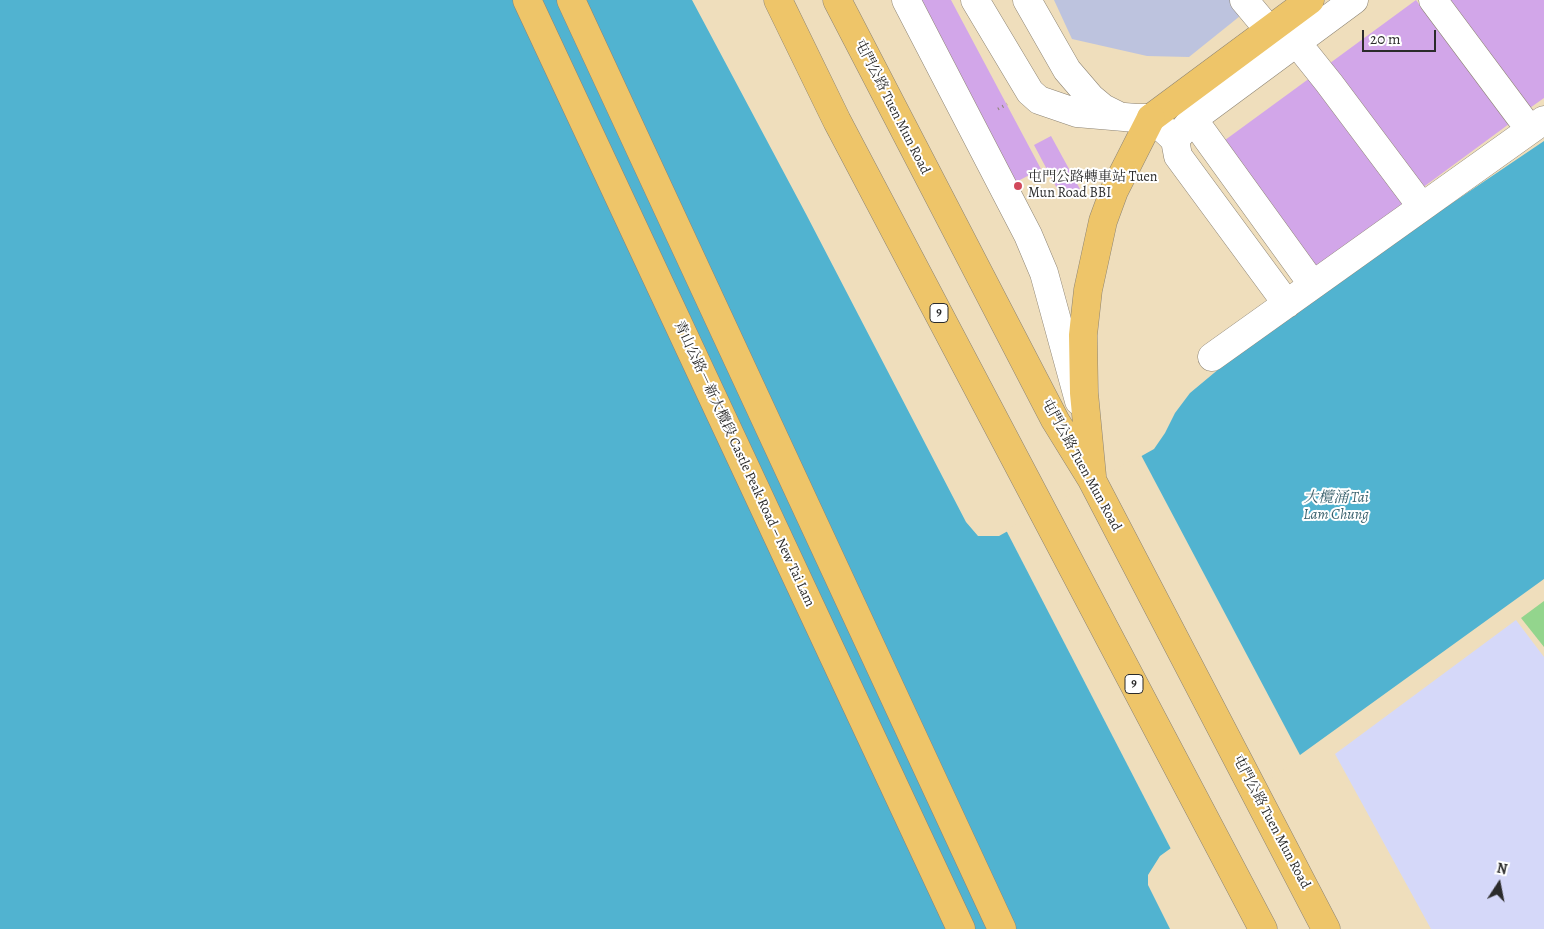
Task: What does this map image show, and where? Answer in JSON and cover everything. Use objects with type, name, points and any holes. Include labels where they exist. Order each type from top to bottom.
[{"type":"main road","name":"青山公路－新大欖段 Castle Peak Road – New Tai Lam","points":[[527,0],[961,929]]},
{"type":"main road","points":[[571,0],[1002,929]]},
{"type":"main road","name":"9","points":[[778,0],[837,121],[1263,929]]},
{"type":"main road","name":"屯門公路 Tuen Mun Road","points":[[837,0],[1055,420],[1092,480],[1326,929]]},
{"type":"main road","points":[[1092,480],[1084,393],[1083,335],[1088,290],[1103,221],[1114,191],[1151,118],[1310,0]]},
{"type":"lane","points":[[906,0],[1031,243],[1046,281],[1088,433]]},
{"type":"lane","points":[[975,0],[1025,86],[1039,100],[1077,113],[1151,118],[1177,148],[1287,304]]},
{"type":"lane","points":[[1028,0],[1058,55],[1074,78],[1091,98],[1103,108],[1120,116]]},
{"type":"lane","points":[[1244,0],[1269,30]]},
{"type":"lane","points":[[1177,148],[1193,119],[1354,0]]},
{"type":"lane","points":[[1212,357],[1537,125],[1433,0]]},
{"type":"lane","points":[[1297,43],[1422,207]]},
{"type":"lane","points":[[1193,119],[1313,285]]},
{"type":"shaded area","points":[[1054,0],[1260,0],[1189,57],[1147,56],[1072,39]]},
{"type":"shaded area","points":[[1516,620],[1544,657],[1544,929],[1431,929],[1335,754]]},
{"type":"green space","points":[[1544,601],[1544,647],[1521,618]]},
{"type":"water","name":"大欖涌 Tai Lam Chung","points":[[0,0],[692,0],[966,522],[978,536],[999,536],[1154,449],[1175,413],[1190,393],[1220,368],[1427,220],[1544,141],[1544,579],[1160,856],[1148,875],[1148,885],[1170,929],[0,929]]},
{"type":"pier","points":[[1141,455],[1301,757],[1172,851],[1006,530]]},
{"type":"building","points":[[918,0],[951,0],[1041,169],[1016,182]]},
{"type":"building","points":[[1416,0],[1509,124],[1418,191],[1326,66]]},
{"type":"building","points":[[1445,0],[1544,0],[1544,98],[1527,110]]},
{"type":"building","points":[[1314,75],[1407,202],[1315,270],[1221,143]]},
{"type":"building","points":[[1051,136],[1080,189],[1062,198],[1034,145]]},
{"type":"place","name":"屯門公路轉車站 Tuen Mun Road BBI","points":[[1018,186]]}]
